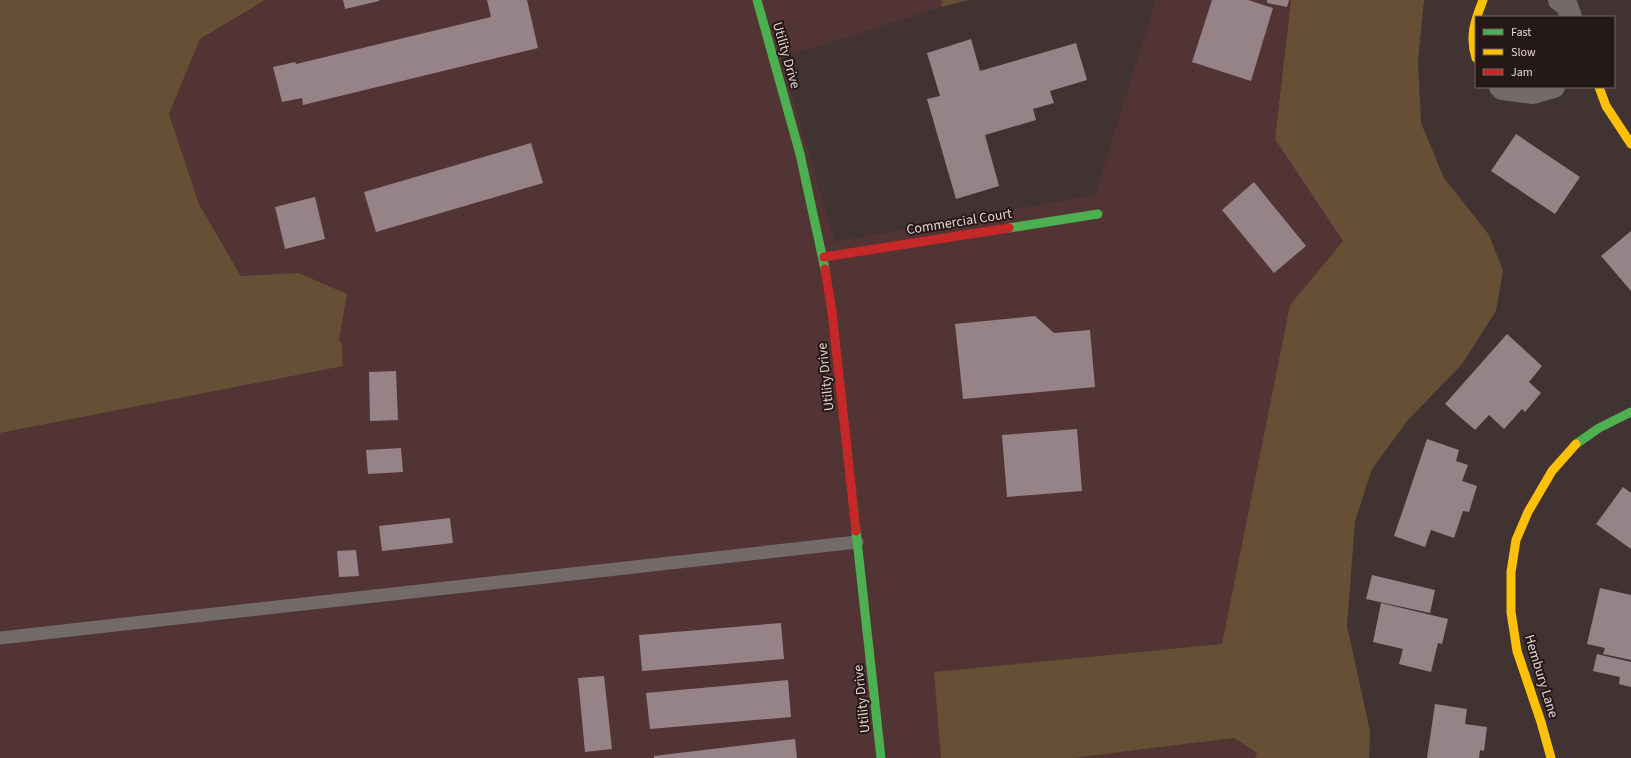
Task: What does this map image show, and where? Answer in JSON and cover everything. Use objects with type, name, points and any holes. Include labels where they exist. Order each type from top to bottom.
[{"type":"street","name":"Utility Drive","points":[[757,0],[804,166],[824,257],[832,312],[881,758]]},
{"type":"street","points":[[1476,16],[1483,0]]},
{"type":"street","points":[[1559,0],[1567,6],[1571,16]]},
{"type":"street","points":[[1475,18],[1472,25],[1473,50],[1475,55]]},
{"type":"street","points":[[1501,88],[1533,93],[1550,88]]},
{"type":"street","points":[[1599,88],[1606,106],[1631,144]]},
{"type":"street","name":"Commercial Court","points":[[824,257],[1098,214]]},
{"type":"street","name":"Hembury Lane","points":[[1551,758],[1517,652],[1512,619],[1511,580],[1515,545],[1528,513],[1543,483],[1558,461],[1582,439],[1598,428],[1631,412]]},
{"type":"lane","points":[[0,638],[858,542]]},
{"type":"shaded area","points":[[0,0],[265,0],[200,39],[169,114],[199,204],[241,276],[299,273],[347,294],[339,340],[342,344],[343,366],[0,433]]},
{"type":"shaded area","points":[[265,0],[941,0],[942,7],[781,58],[835,242],[1095,195],[1156,0],[1291,0],[1275,139],[1343,241],[1290,305],[1222,644],[935,672],[941,758],[0,758],[0,433],[343,366],[339,340],[347,294],[299,273],[242,276],[199,204],[169,114],[200,39]]},
{"type":"shaded area","points":[[941,0],[968,0],[942,7]]},
{"type":"shaded area","points":[[1291,0],[1424,0],[1418,61],[1421,123],[1444,178],[1489,235],[1503,271],[1496,311],[1462,364],[1408,420],[1372,469],[1355,521],[1347,626],[1370,731],[1369,758],[1255,758],[1257,753],[1234,738],[1072,758],[941,758],[934,672],[1222,644],[1290,305],[1343,241],[1275,139]]},
{"type":"shaded area","points":[[1234,738],[1257,753],[1255,758],[1072,758]]},
{"type":"building","points":[[343,0],[379,0],[379,1],[345,9]]},
{"type":"building","points":[[487,0],[527,0],[538,48],[303,105],[302,98],[282,102],[273,67],[295,62],[296,64],[491,17]]},
{"type":"building","points":[[1212,0],[1248,0],[1273,8],[1251,81],[1192,62]]},
{"type":"building","points":[[1267,0],[1289,0],[1287,7],[1267,3]]},
{"type":"building","points":[[971,39],[980,71],[1076,43],[1087,80],[1050,91],[1054,103],[1033,109],[1036,120],[985,135],[999,186],[956,199],[927,99],[940,96],[927,53]]},
{"type":"building","points":[[1516,134],[1580,177],[1555,214],[1491,171]]},
{"type":"building","points":[[531,143],[543,183],[376,232],[364,192]]},
{"type":"building","points":[[1254,182],[1306,246],[1274,273],[1222,210]]},
{"type":"building","points":[[315,197],[325,239],[285,249],[275,207]]},
{"type":"building","points":[[1631,231],[1631,291],[1601,256]]},
{"type":"building","points":[[1035,316],[1054,333],[1090,330],[1095,387],[963,399],[955,324]]},
{"type":"building","points":[[1507,334],[1542,366],[1529,382],[1541,393],[1525,412],[1522,409],[1504,429],[1489,415],[1475,430],[1445,404]]},
{"type":"building","points":[[396,371],[398,420],[370,421],[369,372]]},
{"type":"building","points":[[1077,429],[1082,491],[1007,497],[1002,435]]},
{"type":"building","points":[[1427,439],[1459,450],[1456,461],[1468,465],[1462,481],[1477,486],[1469,512],[1463,511],[1454,538],[1431,530],[1425,547],[1394,536]]},
{"type":"building","points":[[401,448],[403,472],[368,474],[366,450]]},
{"type":"building","points":[[1623,487],[1631,493],[1631,549],[1596,524]]},
{"type":"building","points":[[450,518],[453,543],[382,551],[379,526]]},
{"type":"building","points":[[356,550],[359,576],[339,577],[337,551]]},
{"type":"building","points":[[1372,575],[1435,590],[1430,613],[1366,599]]},
{"type":"building","points":[[1600,588],[1631,595],[1631,660],[1603,654],[1605,648],[1587,644]]},
{"type":"building","points":[[1381,603],[1448,619],[1442,644],[1438,643],[1431,672],[1399,664],[1403,649],[1373,642]]},
{"type":"building","points":[[781,623],[784,659],[642,671],[639,635]]},
{"type":"building","points":[[1597,654],[1631,662],[1631,687],[1619,684],[1620,677],[1593,671]]},
{"type":"building","points":[[604,676],[612,749],[585,752],[578,678]]},
{"type":"building","points":[[788,680],[791,717],[650,729],[646,693]]},
{"type":"building","points":[[1435,704],[1467,709],[1465,724],[1487,727],[1484,751],[1480,750],[1479,758],[1427,758]]},
{"type":"building","points":[[795,739],[797,758],[654,758],[654,756]]},
{"type":"traffic: fast","points":[[757,0],[800,154],[825,269]]},
{"type":"traffic: fast","points":[[1009,228],[1098,214]]},
{"type":"traffic: fast","points":[[1576,444],[1599,428],[1631,412]]},
{"type":"traffic: fast","points":[[856,531],[881,758]]},
{"type":"traffic: slow","points":[[1478,16],[1483,0]]},
{"type":"traffic: slow","points":[[1475,26],[1473,43],[1475,54]]},
{"type":"traffic: slow","points":[[1599,88],[1606,106],[1631,144]]},
{"type":"traffic: slow","points":[[1551,758],[1541,722],[1517,651],[1511,612],[1511,572],[1516,540],[1528,512],[1552,471],[1576,444]]},
{"type":"traffic: jam","points":[[824,257],[1009,228]]},
{"type":"traffic: jam","points":[[825,269],[832,312],[856,531]]}]
